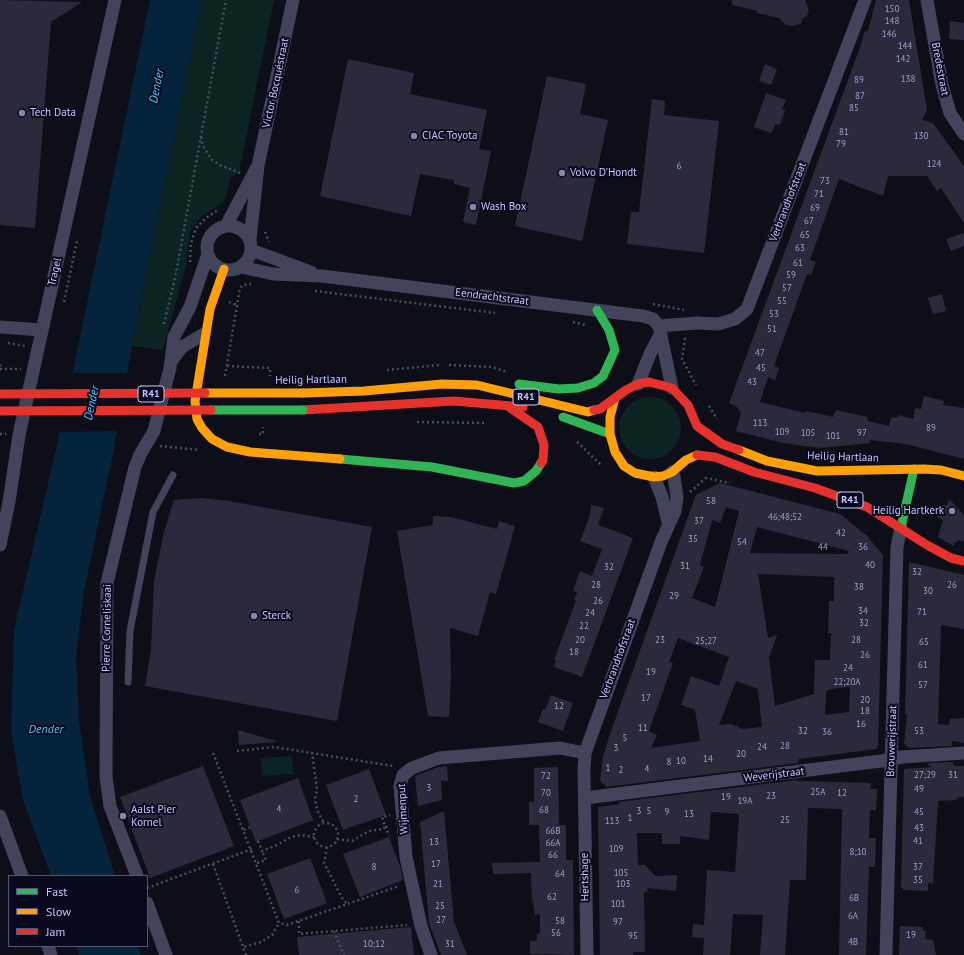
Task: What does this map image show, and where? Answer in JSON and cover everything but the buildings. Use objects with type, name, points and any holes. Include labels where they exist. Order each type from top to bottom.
[{"type":"main road","points":[[224,269],[214,294],[204,334],[195,401],[197,419],[210,437],[227,447],[257,453],[432,467],[514,483],[524,481],[536,472],[543,460],[544,445],[538,427],[509,407]]},
{"type":"main road","points":[[477,385],[494,382],[560,389],[578,388],[594,383],[603,376],[615,350],[609,330],[597,310]]},
{"type":"main road","points":[[638,384],[649,382],[672,388]]},
{"type":"main road","name":"Heilig Hartlaan","points":[[0,394],[303,393],[364,391],[442,384],[477,385],[588,412],[600,409],[626,390],[638,384]]},
{"type":"main road","name":"Heilig Hartlaan","points":[[672,388],[684,400],[697,426],[706,434],[722,444],[767,460],[817,470],[941,470],[964,476]]},
{"type":"main road","name":"R41","points":[[615,398],[610,417],[610,434],[615,452],[624,466],[635,473],[654,477],[672,472],[686,460],[696,455],[715,457],[754,472],[839,496],[867,507],[951,558],[964,561]]},
{"type":"main road","name":"R41","points":[[0,411],[302,410],[454,401],[509,407],[515,405],[531,409]]},
{"type":"main road","points":[[554,415],[569,418],[610,434]]},
{"type":"main road","points":[[901,527],[914,469]]},
{"type":"street","name":"Tragel","points":[[0,545],[19,434],[115,0]]},
{"type":"street","name":"Victor Bocquéstraat","points":[[250,244],[258,166],[293,0]]},
{"type":"street","name":"Verbrandhofstraat","points":[[660,329],[697,323],[718,324],[735,319],[747,310],[865,0]]},
{"type":"street","name":"Bredestraat","points":[[928,0],[942,85],[950,113],[964,134]]},
{"type":"street","points":[[226,226],[250,177],[258,166]]},
{"type":"street","points":[[226,226],[241,228],[250,244],[250,256],[241,267],[233,270],[224,269],[217,266],[208,254],[208,242],[211,236],[220,228],[226,226]]},
{"type":"street","name":"Eendrachtstraat","points":[[250,244],[322,276]]},
{"type":"street","name":"Pierre Corneliskaai","points":[[137,875],[110,806],[106,777],[107,583],[130,483],[141,453],[154,431],[171,361],[174,337],[190,307],[208,254]]},
{"type":"street","name":"Eendrachtstraat","points":[[241,267],[272,274],[322,276],[643,316],[653,319],[660,329]]},
{"type":"street","points":[[0,327],[42,330]]},
{"type":"street","points":[[638,384],[660,329]]},
{"type":"street","points":[[660,329],[672,388]]},
{"type":"street","name":"Pierre Corneliskaai","points":[[171,361],[182,347],[204,334]]},
{"type":"street","name":"Verbrandhofstraat","points":[[585,798],[585,753],[668,522],[675,511],[676,497],[672,472]]},
{"type":"street","points":[[654,477],[662,497],[668,522]]},
{"type":"street","name":"Brouwerijstraat","points":[[886,955],[897,547],[901,527]]},
{"type":"street","name":"Wijmenput","points":[[431,955],[420,924],[406,857],[400,786],[402,778],[406,772],[439,758],[560,748],[585,753]]},
{"type":"street","name":"Weverijstraat","points":[[585,798],[881,761],[891,758],[964,753]]},
{"type":"street","name":"Hertshage","points":[[585,798],[587,955]]},
{"type":"street","points":[[0,816],[22,875]]},
{"type":"street","points":[[148,906],[166,955]]},
{"type":"lane","points":[[128,682],[130,631],[153,512],[174,475]]},
{"type":"path","points":[[163,330],[226,0]]},
{"type":"path","points":[[201,134],[203,146],[212,160],[220,165],[243,174]]},
{"type":"path","points":[[189,266],[191,243],[196,228],[206,218],[224,206]]},
{"type":"path","points":[[258,284],[246,284],[240,288],[227,366],[270,368],[270,376]]},
{"type":"path","points":[[310,290],[500,314]]},
{"type":"path","points":[[656,304],[688,311]]},
{"type":"path","points":[[566,322],[583,324],[591,328]]},
{"type":"path","points":[[682,359],[685,336]]},
{"type":"path","points":[[7,342],[38,348]]},
{"type":"path","points":[[379,371],[416,366],[463,365],[498,368],[511,374]]},
{"type":"path","points":[[0,367],[33,369]]},
{"type":"path","points":[[412,422],[481,424],[492,422]]},
{"type":"path","points":[[260,434],[263,434],[263,427]]},
{"type":"path","points":[[676,497],[686,495],[705,478]]},
{"type":"path","points":[[236,751],[274,747],[389,765],[406,772]]},
{"type":"path","points":[[312,752],[317,790],[315,798],[317,810],[324,823]]},
{"type":"path","points":[[213,753],[252,849],[279,923]]},
{"type":"path","points":[[337,839],[352,841],[369,831],[384,829],[385,826],[383,820]]},
{"type":"path","points":[[324,823],[332,824],[337,831],[337,839],[333,844],[327,847],[317,843],[314,836],[317,826],[324,823]]},
{"type":"path","points":[[244,830],[250,827]]},
{"type":"path","points":[[262,851],[295,836],[314,836]]},
{"type":"path","points":[[257,863],[266,860],[258,841]]},
{"type":"path","points":[[327,847],[324,863],[342,898],[347,904]]},
{"type":"path","points":[[148,888],[252,849]]},
{"type":"path","points":[[213,864],[246,955]]},
{"type":"path","points":[[279,923],[287,925],[412,882]]},
{"type":"path","points":[[299,921],[299,934],[420,924]]},
{"type":"path","points":[[243,947],[261,942],[272,935],[279,923]]},
{"type":"path","points":[[334,931],[344,955]]},
{"type":"green space","points":[[202,0],[274,0],[239,172],[230,178],[223,203],[201,216],[190,231],[186,265],[163,350],[132,346]]},
{"type":"green space","points":[[650,397],[667,402],[672,406],[676,411],[681,428],[676,445],[672,450],[667,454],[650,459],[633,454],[628,450],[624,445],[619,428],[624,411],[628,406],[633,402]]},
{"type":"green space","points":[[292,756],[293,774],[262,776],[261,758]]},
{"type":"water","name":"Dender","points":[[150,0],[202,0],[132,346],[111,463],[84,591],[76,655],[79,721],[90,796],[115,875],[51,875],[23,800],[11,732],[14,630],[62,423]]},
{"type":"water","points":[[76,947],[138,947],[141,955],[79,955]]},
{"type":"pier","points":[[71,373],[129,373],[119,431],[58,432]]},
{"type":"traffic: fast","points":[[519,384],[559,389],[578,388],[594,383],[603,376],[615,350],[609,330],[597,310]]},
{"type":"traffic: fast","points":[[211,410],[303,410]]},
{"type":"traffic: fast","points":[[563,417],[610,434]]},
{"type":"traffic: fast","points":[[340,459],[432,467],[514,483],[524,481],[536,471],[541,463]]},
{"type":"traffic: fast","points":[[901,527],[914,469]]},
{"type":"traffic: slow","points":[[224,269],[210,309],[195,401],[197,419],[202,428],[212,439],[227,447],[250,452],[340,459]]},
{"type":"traffic: slow","points":[[303,393],[364,391],[442,384],[477,385],[588,412],[594,410]]},
{"type":"traffic: slow","points":[[205,393],[303,393]]},
{"type":"traffic: slow","points":[[615,398],[610,417],[610,434],[615,452],[624,466],[635,473],[654,477],[663,476],[672,472],[686,460],[697,455]]},
{"type":"traffic: slow","points":[[739,450],[767,461],[817,471],[924,469],[941,470],[964,476]]},
{"type":"traffic: jam","points":[[594,410],[600,409],[626,390],[638,384],[649,382],[672,388],[688,405],[697,426],[722,444],[739,450]]},
{"type":"traffic: jam","points":[[0,394],[205,393]]},
{"type":"traffic: jam","points":[[303,410],[454,401],[523,407]]},
{"type":"traffic: jam","points":[[509,407],[538,427],[544,445],[543,460],[541,463]]},
{"type":"traffic: jam","points":[[0,411],[211,410]]},
{"type":"traffic: jam","points":[[697,455],[715,457],[754,472],[815,488],[867,507],[927,545],[951,558],[964,561]]},
{"type":"place","name":"Tech Data","points":[[22,113]]},
{"type":"place","name":"CIAC Toyota","points":[[414,136]]},
{"type":"place","name":"Volvo D'Hondt","points":[[562,173]]},
{"type":"place","name":"Wash Box","points":[[473,207]]},
{"type":"place","name":"Heilig Hartkerk","points":[[952,511]]},
{"type":"place","name":"Sterck","points":[[254,616]]},
{"type":"place","name":"Aalst Pier Kornel","points":[[123,816]]}]
